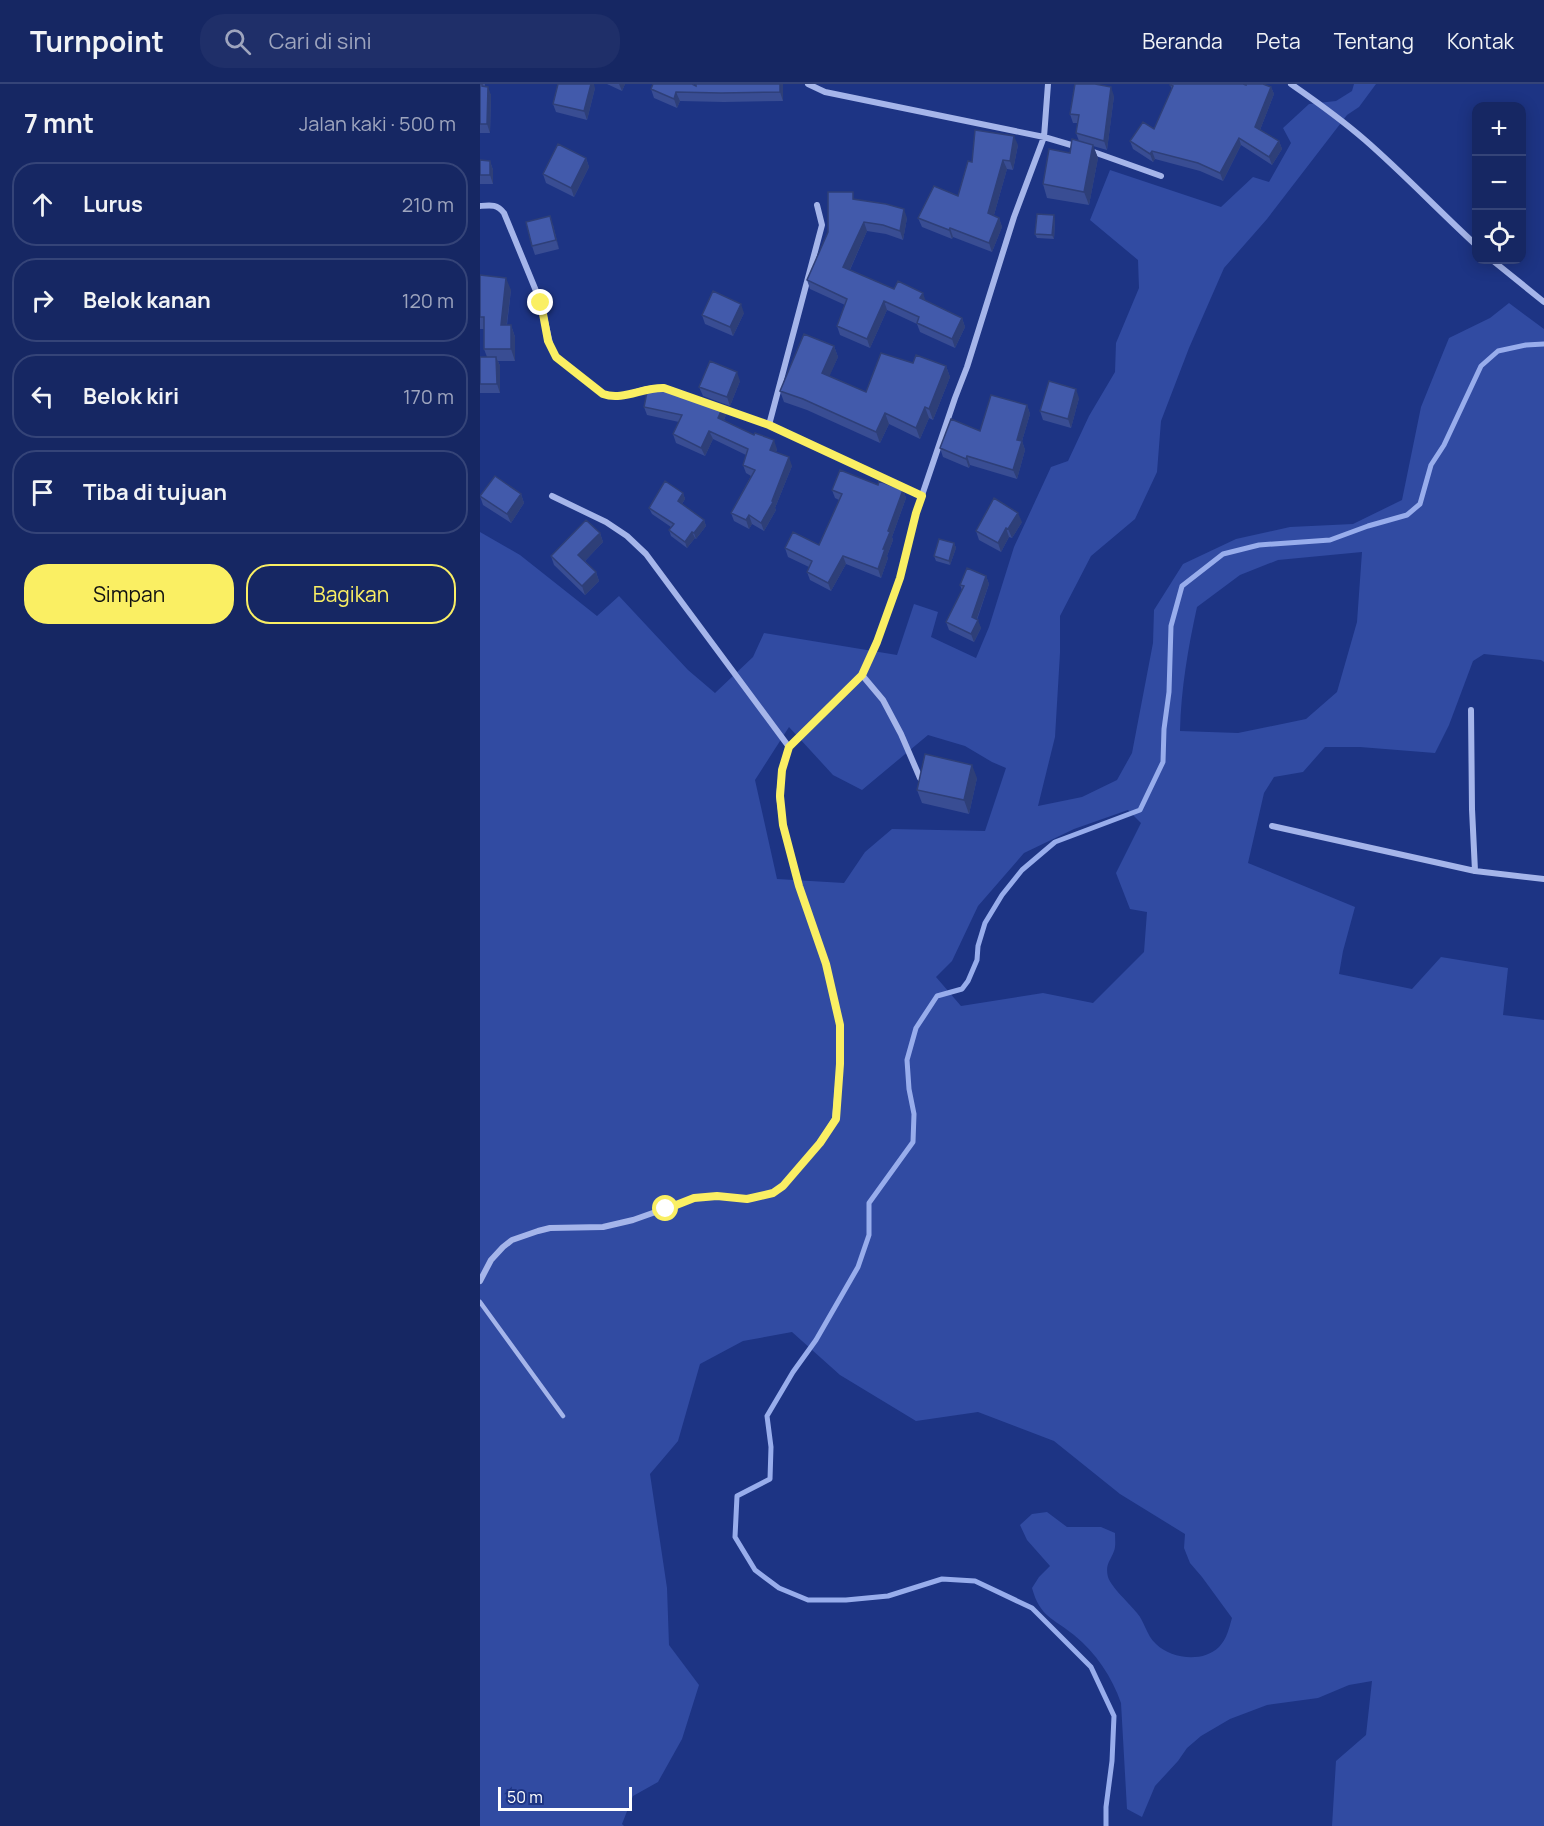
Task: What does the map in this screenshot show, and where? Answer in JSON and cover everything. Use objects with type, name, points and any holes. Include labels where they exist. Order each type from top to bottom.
[{"type":"street","points":[[808,84],[825,92],[1044,137],[1106,155],[1161,176]]},
{"type":"street","points":[[480,1281],[490,1260],[503,1247],[512,1240],[538,1231],[550,1228],[603,1227],[633,1220],[694,1198],[717,1196],[747,1199],[773,1193],[783,1186],[820,1143],[836,1119],[840,1025],[826,964],[799,886],[783,825],[780,796],[782,770],[789,747],[862,675],[877,642],[900,578],[916,513],[967,367],[1014,217],[1044,137],[1048,84]]},
{"type":"street","points":[[1292,84],[1365,140],[1472,241]]},
{"type":"street","points":[[769,425],[822,225],[817,205]]},
{"type":"street","points":[[480,206],[500,207],[504,213],[541,303],[548,341],[556,357],[603,394],[611,397],[664,388],[696,399]]},
{"type":"street","points":[[1497,264],[1544,302]]},
{"type":"street","points":[[706,403],[769,425],[922,496]]},
{"type":"street","points":[[552,496],[606,522],[627,536],[646,554],[789,747]]},
{"type":"street","points":[[862,675],[883,700],[920,778]]},
{"type":"street","points":[[1471,710],[1475,871]]},
{"type":"street","points":[[1272,826],[1475,871],[1544,879]]},
{"type":"lane","points":[[480,1302],[563,1416]]},
{"type":"shaded area","points":[[1354,84],[1376,84],[1359,107],[1347,115],[1267,219],[1224,268],[1189,348],[1161,421],[1157,472],[1135,519],[1091,556],[1060,616],[1055,737],[1038,806],[1082,797],[1117,780],[1132,753],[1153,643],[1154,610],[1183,564],[1236,539],[1290,527],[1353,524],[1402,500],[1421,407],[1449,338],[1490,318],[1509,303],[1544,329],[1544,662],[1484,654],[1473,661],[1449,725],[1435,753],[1360,747],[1325,747],[1303,772],[1274,777],[1264,793],[1248,863],[1355,907],[1339,974],[1412,989],[1441,957],[1508,968],[1503,1015],[1544,1020],[1544,1826],[1332,1826],[1336,1761],[1366,1735],[1372,1681],[1349,1685],[1318,1698],[1267,1705],[1230,1719],[1201,1736],[1187,1748],[1155,1786],[1142,1817],[1127,1809],[1121,1703],[1108,1675],[1096,1658],[1074,1635],[1048,1616],[1035,1598],[1032,1588],[1050,1566],[1027,1540],[1020,1525],[1032,1514],[1047,1512],[1067,1527],[1101,1527],[1115,1533],[1115,1549],[1107,1569],[1110,1581],[1140,1617],[1156,1644],[1178,1656],[1196,1657],[1212,1652],[1222,1644],[1232,1618],[1190,1563],[1184,1548],[1185,1534],[1120,1494],[1054,1441],[978,1412],[916,1421],[840,1375],[792,1332],[743,1341],[700,1364],[678,1441],[650,1474],[667,1588],[669,1645],[699,1685],[682,1739],[658,1782],[633,1796],[622,1824],[624,1826],[480,1826],[480,532],[520,555],[597,616],[619,596],[688,670],[715,693],[753,657],[764,633],[897,655],[914,604],[938,612],[931,637],[976,658],[989,627],[1014,547],[1051,467],[1068,461],[1089,416],[1115,372],[1116,343],[1139,288],[1138,260],[1090,220],[1110,170],[1221,207],[1253,177],[1269,182],[1291,143],[1283,128],[1309,104],[1336,101],[1352,91]],"holes":[[[1362,552],[1357,622],[1337,692],[1306,719],[1238,733],[1180,731],[1186,669],[1197,607],[1240,575],[1278,560]],[[789,727],[833,775],[862,790],[928,735],[965,746],[1006,768],[985,831],[892,829],[865,852],[844,883],[777,879],[755,780]],[[1128,810],[1141,823],[1116,873],[1130,909],[1147,912],[1144,952],[1093,1003],[1043,993],[961,1006],[936,977],[952,961],[978,906],[1024,853],[1074,829]]]},
{"type":"building","points":[[480,84],[488,87],[487,124],[480,124]]},
{"type":"building","points":[[558,84],[591,84],[584,111],[553,104]]},
{"type":"building","points":[[653,84],[692,84],[696,86],[696,84],[780,84],[780,92],[676,92],[674,99],[651,89]]},
{"type":"building","points":[[1075,84],[1111,87],[1104,141],[1076,133],[1079,115],[1070,114]]},
{"type":"building","points":[[1171,84],[1263,84],[1271,87],[1255,127],[1279,141],[1269,157],[1239,138],[1220,173],[1198,163],[1152,151],[1150,154],[1130,141],[1143,122],[1154,129],[1173,86]]},
{"type":"building","points":[[975,130],[1014,136],[1010,161],[1003,160],[988,213],[999,218],[989,243],[918,218],[934,186],[958,196],[968,161],[972,162]]},
{"type":"building","points":[[1072,139],[1093,145],[1084,192],[1043,184],[1049,149],[1070,153]]},
{"type":"building","points":[[558,144],[586,158],[571,188],[543,174]]},
{"type":"building","points":[[480,160],[490,161],[490,175],[480,175]]},
{"type":"building","points":[[828,192],[853,192],[853,199],[904,209],[900,231],[864,222],[843,267],[894,289],[898,281],[923,293],[920,298],[962,318],[952,339],[917,323],[919,317],[884,301],[867,339],[837,326],[847,299],[807,280],[828,232]]},
{"type":"building","points":[[1037,214],[1054,215],[1052,235],[1035,234]]},
{"type":"building","points":[[550,216],[556,240],[532,246],[526,222]]},
{"type":"building","points":[[480,275],[506,278],[501,325],[511,325],[511,349],[484,349],[484,317],[480,317]]},
{"type":"building","points":[[713,291],[741,304],[730,327],[702,315]]},
{"type":"building","points":[[804,334],[834,346],[822,373],[866,392],[881,353],[913,363],[916,355],[946,366],[929,409],[925,407],[916,428],[885,413],[876,432],[780,391]]},
{"type":"building","points":[[480,357],[496,357],[497,384],[480,384]]},
{"type":"building","points":[[710,361],[737,372],[727,397],[699,387]]},
{"type":"building","points":[[1049,381],[1076,389],[1068,419],[1040,411]]},
{"type":"building","points":[[648,387],[695,397],[723,407],[718,418],[754,435],[755,433],[774,440],[770,450],[789,457],[773,502],[761,523],[749,515],[746,520],[731,513],[755,470],[743,465],[748,449],[709,431],[701,448],[673,434],[682,415],[644,407]]},
{"type":"building","points":[[991,395],[1027,405],[1017,440],[1022,441],[1013,470],[967,456],[966,459],[940,448],[951,419],[980,431]]},
{"type":"building","points":[[840,470],[878,485],[879,481],[903,490],[888,531],[890,532],[878,569],[843,556],[828,583],[807,572],[812,561],[785,548],[793,532],[819,545],[842,494],[832,490]]},
{"type":"building","points":[[495,476],[521,494],[507,514],[480,496]]},
{"type":"building","points":[[665,481],[683,493],[678,501],[704,520],[685,542],[669,530],[674,524],[649,508]]},
{"type":"building","points":[[994,498],[1018,513],[998,543],[976,531]]},
{"type":"building","points":[[586,520],[600,533],[578,555],[596,572],[582,586],[551,556]]},
{"type":"building","points":[[939,539],[954,543],[949,561],[934,556]]},
{"type":"building","points":[[967,568],[986,576],[972,617],[978,620],[971,634],[946,622],[964,586],[960,585]]},
{"type":"building","points":[[925,754],[972,765],[964,800],[917,790]]},
{"type":"waterway","points":[[1106,1826],[1114,1716],[1091,1667],[1032,1608],[975,1581],[942,1579],[888,1596],[846,1600],[808,1600],[779,1588],[755,1570],[735,1537],[737,1496],[770,1479],[771,1447],[767,1416],[793,1372],[816,1340],[858,1267],[869,1235],[869,1203],[913,1142],[914,1114],[907,1060],[916,1028],[937,996],[962,989],[968,981],[977,960],[978,946],[985,923],[1002,895],[1022,870],[1055,842],[1140,810],[1163,762],[1164,729],[1169,692],[1171,626],[1182,586],[1223,554],[1259,545],[1330,540],[1407,515],[1420,504],[1431,465],[1444,445],[1481,366],[1498,351],[1544,344]]},
{"type":"route","points":[[541,303],[548,341],[556,357],[603,394],[611,397],[664,388],[769,425],[922,496],[900,578],[870,660],[862,675],[789,747],[782,770],[780,796],[783,825],[799,886],[826,964],[840,1025],[836,1119],[820,1143],[778,1191],[747,1199],[717,1196],[694,1198],[666,1209]]}]
